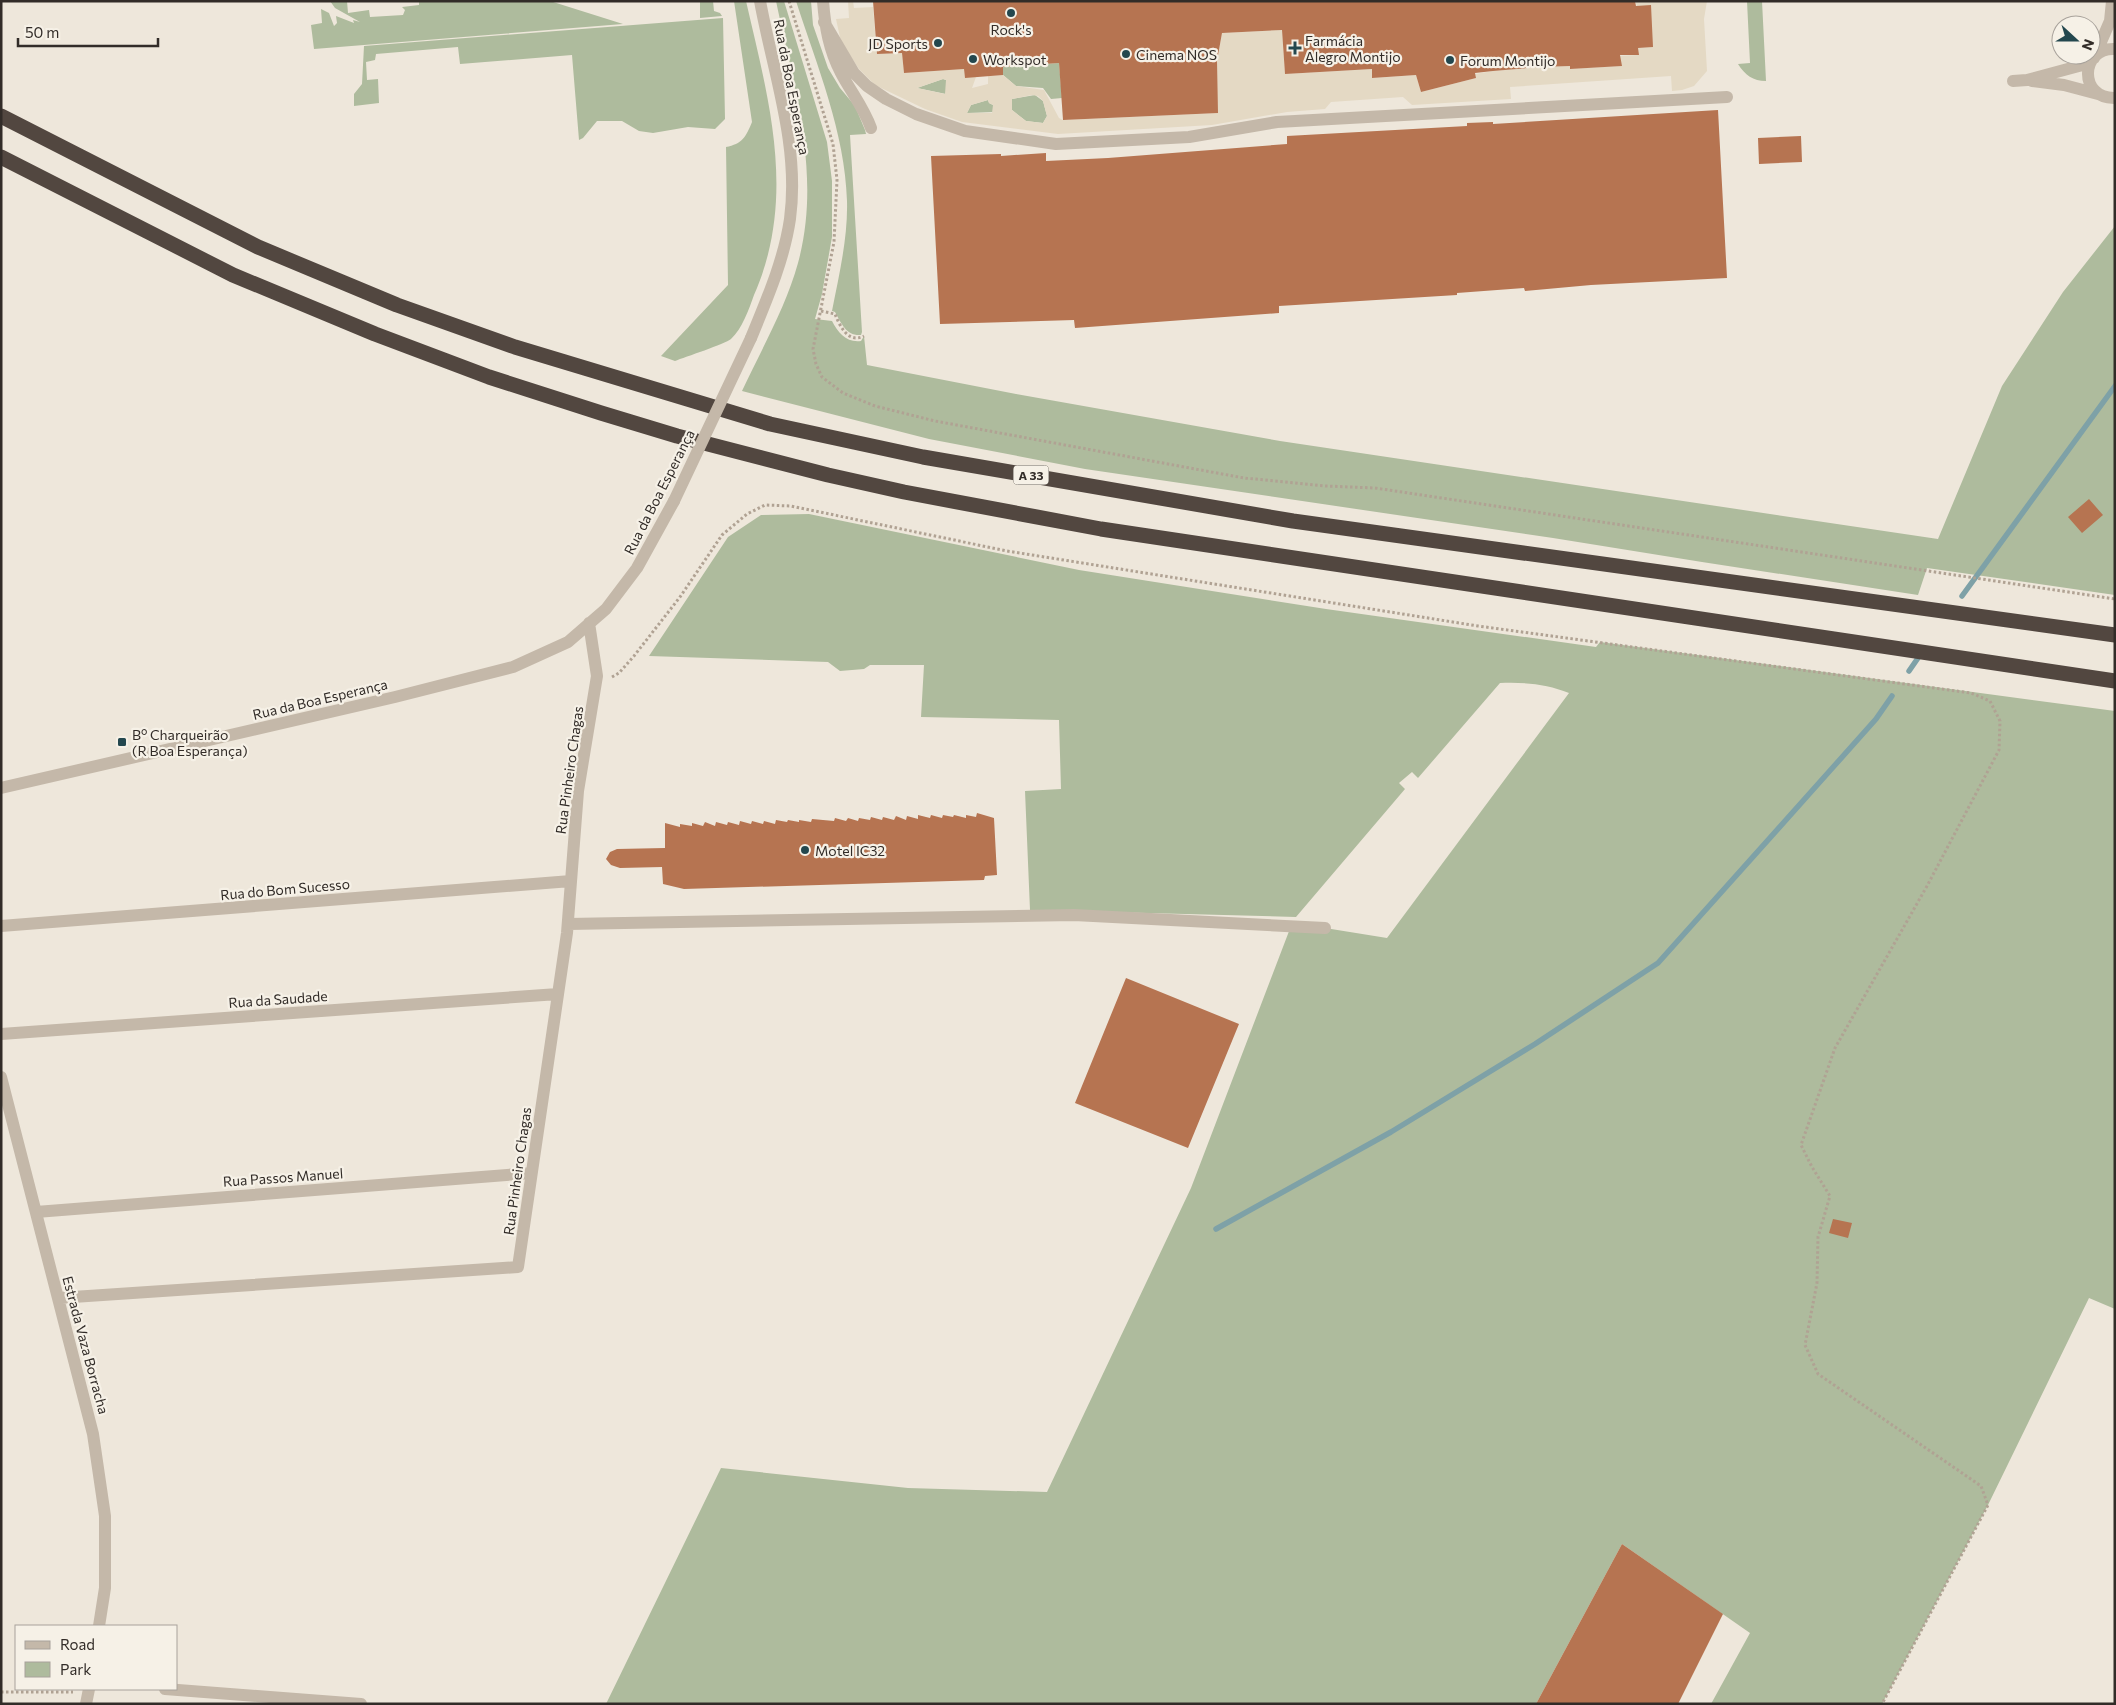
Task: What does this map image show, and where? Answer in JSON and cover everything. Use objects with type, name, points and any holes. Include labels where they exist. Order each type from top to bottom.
[{"type":"highway","name":"A 33","points":[[1,116],[258,247],[380,298],[515,347],[770,424],[923,457],[1293,520],[2115,635]]},
{"type":"highway","points":[[1,157],[233,275],[375,334],[489,376],[601,413],[686,438],[828,475],[1018,514],[1176,541],[2115,681]]},
{"type":"street","name":"Rua da Boa Esperança","points":[[1,788],[386,699],[513,667],[568,642],[606,609],[638,568],[674,501],[752,338],[779,268],[790,219],[792,169],[783,111],[760,1]]},
{"type":"street","points":[[823,1],[824,22],[828,43],[834,59],[864,110],[871,128]]},
{"type":"street","points":[[2101,42],[2112,15],[2112,1]]},
{"type":"street","points":[[824,22],[854,73],[867,86],[886,99],[916,114],[965,131],[1056,144],[1189,137],[1277,122],[1727,96]]},
{"type":"street","points":[[2101,53],[2105,50],[2115,49]]},
{"type":"street","points":[[2027,80],[2076,65]]},
{"type":"street","points":[[2091,65],[2088,76],[2093,89],[2105,96],[2115,106]]},
{"type":"street","points":[[2013,81],[2027,80],[2064,85],[2105,96]]},
{"type":"street","name":"Rua Pinheiro Chagas","points":[[58,1298],[518,1267],[568,924],[578,791],[597,676],[589,623]]},
{"type":"street","name":"Rua do Bom Sucesso","points":[[1,926],[571,882]]},
{"type":"street","points":[[568,924],[1074,915],[1325,928]]},
{"type":"street","name":"Rua da Saudade","points":[[1,1034],[558,994]]},
{"type":"street","name":"Estrada Vaza Borracha","points":[[1,1077],[93,1434],[105,1516],[105,1588],[98,1625]]},
{"type":"street","name":"Rua Passos Manuel","points":[[36,1212],[532,1173]]},
{"type":"street","points":[[178,1690],[361,1704]]},
{"type":"path","points":[[789,1],[833,144],[837,180],[834,242],[813,349],[816,364],[822,377],[843,393],[935,422],[1244,478],[1326,486],[1375,488],[2115,599]]},
{"type":"path","points":[[821,311],[835,314],[842,329],[850,337],[861,338],[864,336]]},
{"type":"path","points":[[595,686],[619,673],[634,656],[680,597],[722,535],[747,514],[765,505],[791,506],[1035,555],[1478,626],[1971,693],[1990,700],[2000,721],[1999,750],[1927,886],[1835,1048],[1802,1145],[1812,1167],[1830,1196],[1818,1237],[1817,1283],[1805,1345],[1818,1374],[1981,1486],[1988,1505],[1882,1704]]},
{"type":"path","points":[[1,1692],[88,1695]]},
{"type":"green space","points":[[330,1],[347,1],[348,13],[369,10],[370,17],[403,15],[405,10],[402,7],[419,5],[419,1],[550,1],[623,24],[314,49],[311,25],[322,23],[321,9],[329,13],[334,26],[337,23],[336,16],[354,23],[353,20],[360,22],[335,8]]},
{"type":"green space","points":[[700,1],[713,1],[714,11],[722,16],[700,18]]},
{"type":"green space","points":[[734,1],[746,1],[770,112],[775,149],[774,222],[767,258],[750,306],[739,330],[727,341],[675,361],[661,356],[728,285],[726,147],[740,142],[748,132],[752,122]]},
{"type":"green space","points":[[776,1],[784,1],[827,142],[832,181],[832,237],[822,294],[815,319],[832,321],[840,333],[847,339],[861,341],[864,336],[867,365],[1016,394],[1280,441],[1938,539],[2002,386],[2063,292],[2115,226],[2115,595],[1927,568],[1918,595],[1553,538],[1085,469],[929,439],[742,391],[787,296],[798,263],[805,230],[807,197],[803,131]]},
{"type":"green space","points":[[796,1],[811,1],[813,25],[828,68],[840,88],[855,106],[866,134],[850,135],[861,335],[852,334],[848,331],[842,325],[835,312],[832,311],[846,229],[847,201],[845,175],[836,125],[829,100]]},
{"type":"green space","points":[[1747,1],[1762,1],[1766,81],[1750,77],[1738,64],[1750,63]]},
{"type":"green space","points":[[723,18],[725,119],[715,129],[688,127],[653,133],[639,131],[622,121],[597,121],[583,138],[579,140],[572,55],[460,64],[458,47],[376,54],[375,60],[366,62],[367,80],[378,79],[379,103],[354,106],[354,94],[362,84],[364,46]]},
{"type":"green space","points":[[1059,63],[1062,98],[1051,99],[1043,88],[1016,86],[1003,75],[1003,67]]},
{"type":"green space","points":[[943,79],[946,80],[946,94],[917,88]]},
{"type":"green space","points":[[1035,95],[1043,101],[1047,116],[1043,123],[1026,121],[1012,110],[1012,99]]},
{"type":"green space","points":[[988,100],[993,105],[993,112],[967,113],[971,105]]},
{"type":"green space","points":[[809,514],[1079,570],[1326,609],[1596,647],[1600,642],[2115,711],[2115,1309],[2089,1298],[1988,1505],[1882,1704],[1711,1704],[1750,1633],[1622,1544],[1536,1704],[606,1704],[721,1468],[908,1488],[1047,1492],[1191,1188],[1291,926],[1325,928],[1387,938],[1569,693],[1535,684],[1500,683],[1418,778],[1412,772],[1399,783],[1405,789],[1296,917],[1030,910],[1025,791],[1061,789],[1059,720],[921,717],[924,665],[870,665],[864,669],[840,671],[828,662],[649,656],[728,537],[761,515]]},
{"type":"shaded area","points":[[848,1],[853,1],[854,8],[873,7],[877,54],[902,53],[904,73],[964,69],[965,77],[976,77],[972,88],[988,84],[988,76],[1003,75],[1016,86],[1044,90],[1059,118],[1063,120],[1218,113],[1215,73],[1222,33],[1282,30],[1285,74],[1372,69],[1373,78],[1416,75],[1421,92],[1476,78],[1475,74],[1493,71],[1540,67],[1570,66],[1570,69],[1621,66],[1617,56],[1638,55],[1638,48],[1653,47],[1635,1],[1707,1],[1704,19],[1707,71],[1694,86],[1672,91],[1671,76],[1510,87],[1511,99],[1412,105],[1403,97],[1331,102],[1325,109],[1287,112],[1212,125],[1058,134],[962,122],[925,109],[875,85],[859,69],[841,42],[836,19],[849,18]],"holes":[[[943,79],[946,80],[945,94],[917,88]],[[1032,95],[1038,96],[1043,101],[1047,116],[1043,123],[1026,121],[1012,110],[1012,99]],[[988,100],[993,105],[992,113],[967,113],[971,105]]]},
{"type":"building","name":"Forum Montijo","points":[[873,1],[1635,1],[1636,6],[1651,5],[1653,47],[1638,48],[1639,55],[1620,55],[1622,66],[1570,69],[1570,66],[1540,67],[1475,73],[1476,78],[1421,92],[1416,75],[1372,78],[1372,69],[1285,74],[1282,30],[1222,33],[1217,61],[1218,113],[1063,120],[1059,63],[1003,67],[1003,75],[965,78],[964,69],[904,73],[902,53],[877,54]]},
{"type":"building","points":[[1718,110],[1727,278],[1591,285],[1525,291],[1524,288],[1457,293],[1457,295],[1279,306],[1279,313],[1075,328],[1074,320],[940,324],[931,156],[1001,154],[1001,156],[1046,153],[1046,161],[1108,158],[1287,144],[1287,136],[1467,126],[1467,123],[1493,122],[1493,124]]},
{"type":"building","points":[[1801,136],[1802,162],[1759,164],[1758,138]]},
{"type":"building","points":[[2089,499],[2103,515],[2082,533],[2068,517]]},
{"type":"building","name":"Motel IC32","points":[[977,813],[994,818],[997,875],[985,876],[984,880],[684,889],[663,884],[662,867],[620,868],[611,865],[606,859],[610,852],[617,849],[665,848],[665,823],[680,827],[680,824],[692,826],[692,823],[703,826],[705,822],[715,826],[716,822],[727,825],[728,822],[739,825],[740,821],[751,824],[752,821],[763,824],[764,821],[775,824],[776,820],[811,822],[812,819],[834,821],[835,818],[846,821],[848,818],[858,821],[859,818],[870,820],[871,817],[882,820],[883,817],[894,820],[896,816],[906,820],[907,816],[918,819],[918,815],[930,818],[931,815],[942,818],[943,815],[953,817],[954,815],[966,818],[966,815],[976,817]]},
{"type":"building","points":[[1126,978],[1239,1024],[1188,1148],[1075,1103]]},
{"type":"building","points":[[1833,1219],[1852,1223],[1848,1238],[1829,1233]]},
{"type":"building","points":[[1622,1544],[1723,1614],[1678,1704],[1536,1704]]},
{"type":"waterway","points":[[1962,596],[2115,386]]},
{"type":"waterway","points":[[1909,671],[1918,658]]},
{"type":"waterway","points":[[1216,1229],[1391,1132],[1535,1044],[1658,963],[1876,719],[1892,696]]},
{"type":"place","name":"Rock's","points":[[1011,13]]},
{"type":"place","name":"JD Sports","points":[[938,43]]},
{"type":"place","name":"Farmácia Alegro Montijo","points":[[1295,48]]},
{"type":"place","name":"Cinema NOS","points":[[1126,54]]},
{"type":"place","name":"Workspot","points":[[973,59]]},
{"type":"place","name":"Forum Montijo","points":[[1450,60]]},
{"type":"place","name":"Bº Charqueirão (R Boa Esperança)","points":[[122,742]]},
{"type":"place","name":"Motel IC32","points":[[805,850]]}]
